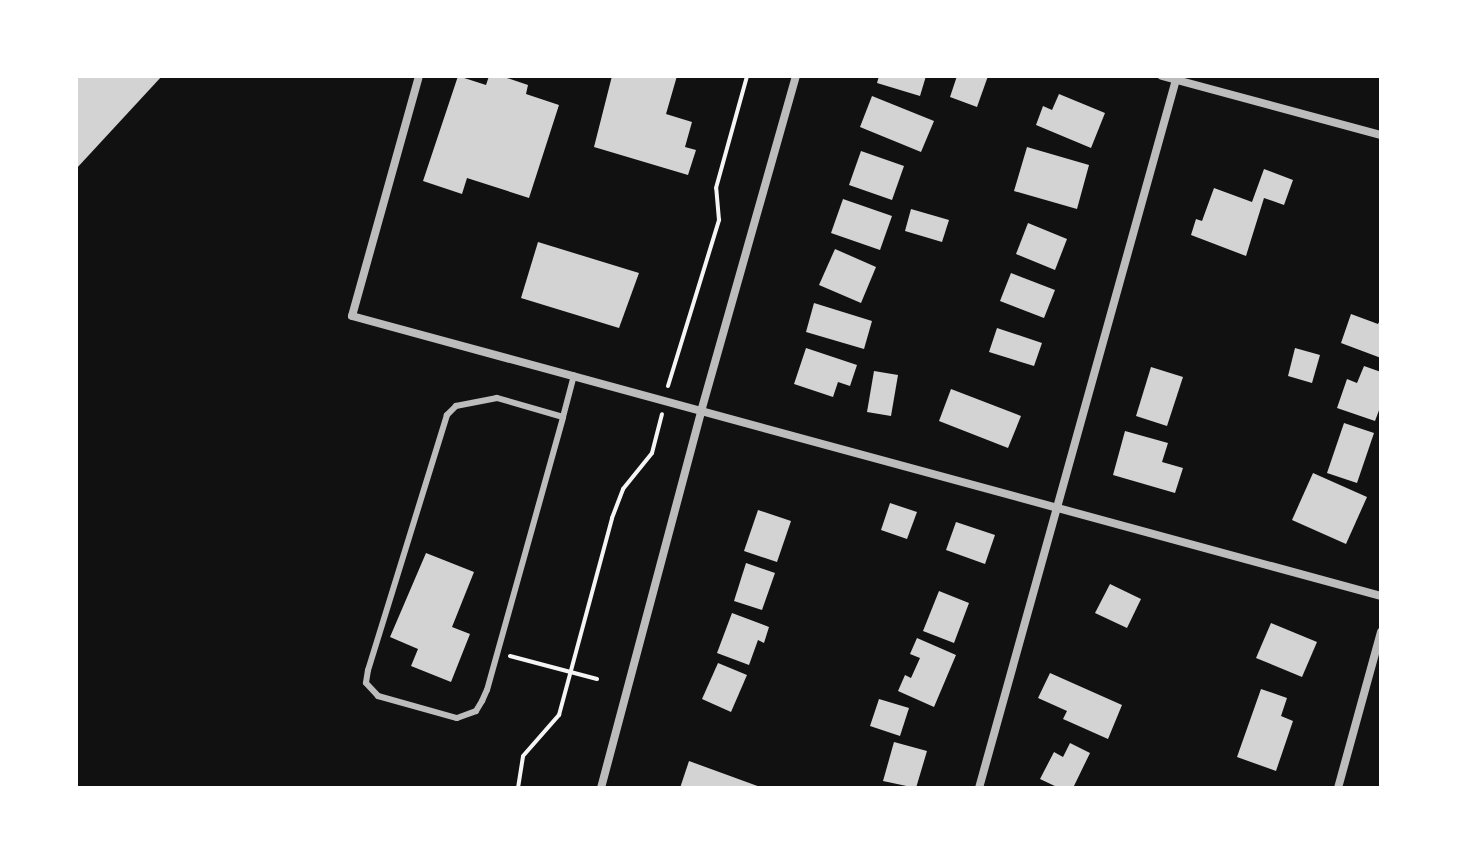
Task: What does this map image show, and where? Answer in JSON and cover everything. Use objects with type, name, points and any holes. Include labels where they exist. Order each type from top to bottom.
[{"type":"street","points":[[419,76],[352,316],[702,408],[1381,596]]},
{"type":"street","points":[[601,788],[702,408],[796,76]]},
{"type":"street","points":[[1162,76],[1381,135]]},
{"type":"street","points":[[979,788],[1177,78]]},
{"type":"street","points":[[1338,788],[1381,632]]},
{"type":"lane","points":[[563,417],[497,398],[456,406],[447,415],[368,670],[366,683],[378,696],[457,718],[476,711],[487,690],[563,417],[574,375]]},
{"type":"path","points":[[518,788],[523,756],[559,715],[612,518],[623,489],[652,453],[664,400],[719,220],[716,188],[747,76]]},
{"type":"path","points":[[510,656],[597,679]]},
{"type":"building","points":[[76,76],[162,76],[76,169]]},
{"type":"building","points":[[458,76],[486,85],[489,76],[501,76],[528,85],[526,94],[559,105],[529,198],[467,178],[462,194],[423,181]]},
{"type":"building","points":[[612,76],[677,76],[666,114],[692,122],[685,147],[696,150],[688,175],[594,147]]},
{"type":"building","points":[[879,76],[926,76],[920,96],[877,83]]},
{"type":"building","points":[[957,76],[988,76],[977,107],[950,97]]},
{"type":"building","points":[[1059,94],[1105,113],[1091,148],[1036,125],[1043,106],[1052,110]]},
{"type":"building","points":[[872,96],[934,121],[921,152],[860,127]]},
{"type":"building","points":[[1027,147],[1089,165],[1077,209],[1014,191]]},
{"type":"building","points":[[861,151],[904,166],[892,200],[849,185]]},
{"type":"building","points":[[1264,169],[1293,180],[1284,205],[1264,198],[1246,256],[1191,235],[1196,219],[1202,221],[1214,188],[1252,202]]},
{"type":"building","points":[[843,199],[892,216],[880,250],[831,233]]},
{"type":"building","points":[[911,209],[949,220],[942,242],[905,231]]},
{"type":"building","points":[[1028,223],[1067,239],[1055,270],[1016,254]]},
{"type":"building","points":[[538,242],[639,273],[619,328],[521,298]]},
{"type":"building","points":[[835,249],[876,267],[861,303],[819,285]]},
{"type":"building","points":[[1011,273],[1055,290],[1044,318],[1000,301]]},
{"type":"building","points":[[814,303],[872,321],[864,349],[806,332]]},
{"type":"building","points":[[1351,314],[1378,324],[1381,318],[1381,358],[1341,343]]},
{"type":"building","points":[[997,328],[1042,343],[1034,366],[989,352]]},
{"type":"building","points":[[806,348],[857,365],[850,386],[838,382],[833,397],[794,384]]},
{"type":"building","points":[[1295,348],[1320,355],[1312,383],[1288,376]]},
{"type":"building","points":[[1364,366],[1381,372],[1381,405],[1375,421],[1337,408],[1347,379],[1357,383]]},
{"type":"building","points":[[1151,367],[1183,377],[1167,426],[1136,416]]},
{"type":"building","points":[[874,371],[898,375],[891,416],[867,412]]},
{"type":"building","points":[[951,389],[1021,416],[1008,448],[939,421]]},
{"type":"building","points":[[1344,423],[1374,433],[1357,483],[1327,473]]},
{"type":"building","points":[[1125,431],[1168,443],[1162,462],[1183,468],[1175,493],[1113,475]]},
{"type":"building","points":[[1313,473],[1367,497],[1346,544],[1292,520]]},
{"type":"building","points":[[890,503],[917,512],[907,539],[881,530]]},
{"type":"building","points":[[758,510],[791,521],[777,562],[744,551]]},
{"type":"building","points":[[956,522],[995,535],[985,564],[946,550]]},
{"type":"building","points":[[426,553],[474,572],[452,627],[470,634],[451,682],[411,666],[418,649],[390,637]]},
{"type":"building","points":[[746,563],[775,573],[762,610],[734,601]]},
{"type":"building","points":[[1110,584],[1141,599],[1127,628],[1095,613]]},
{"type":"building","points":[[939,591],[969,603],[954,643],[923,631]]},
{"type":"building","points":[[732,613],[769,627],[764,643],[758,640],[749,665],[717,653]]},
{"type":"building","points":[[1271,623],[1317,642],[1302,677],[1256,658]]},
{"type":"building","points":[[917,638],[956,655],[934,707],[898,691],[905,675],[911,678],[920,658],[910,654]]},
{"type":"building","points":[[718,663],[747,675],[731,712],[702,699]]},
{"type":"building","points":[[1050,673],[1122,705],[1108,739],[1063,719],[1067,711],[1038,698]]},
{"type":"building","points":[[1261,689],[1287,698],[1281,716],[1293,721],[1276,771],[1237,757]]},
{"type":"building","points":[[879,699],[909,708],[900,736],[870,726]]},
{"type":"building","points":[[894,742],[927,751],[916,788],[883,781]]},
{"type":"building","points":[[1070,743],[1090,753],[1073,788],[1059,788],[1040,779],[1054,752],[1063,757]]},
{"type":"building","points":[[689,761],[763,788],[680,788]]}]
